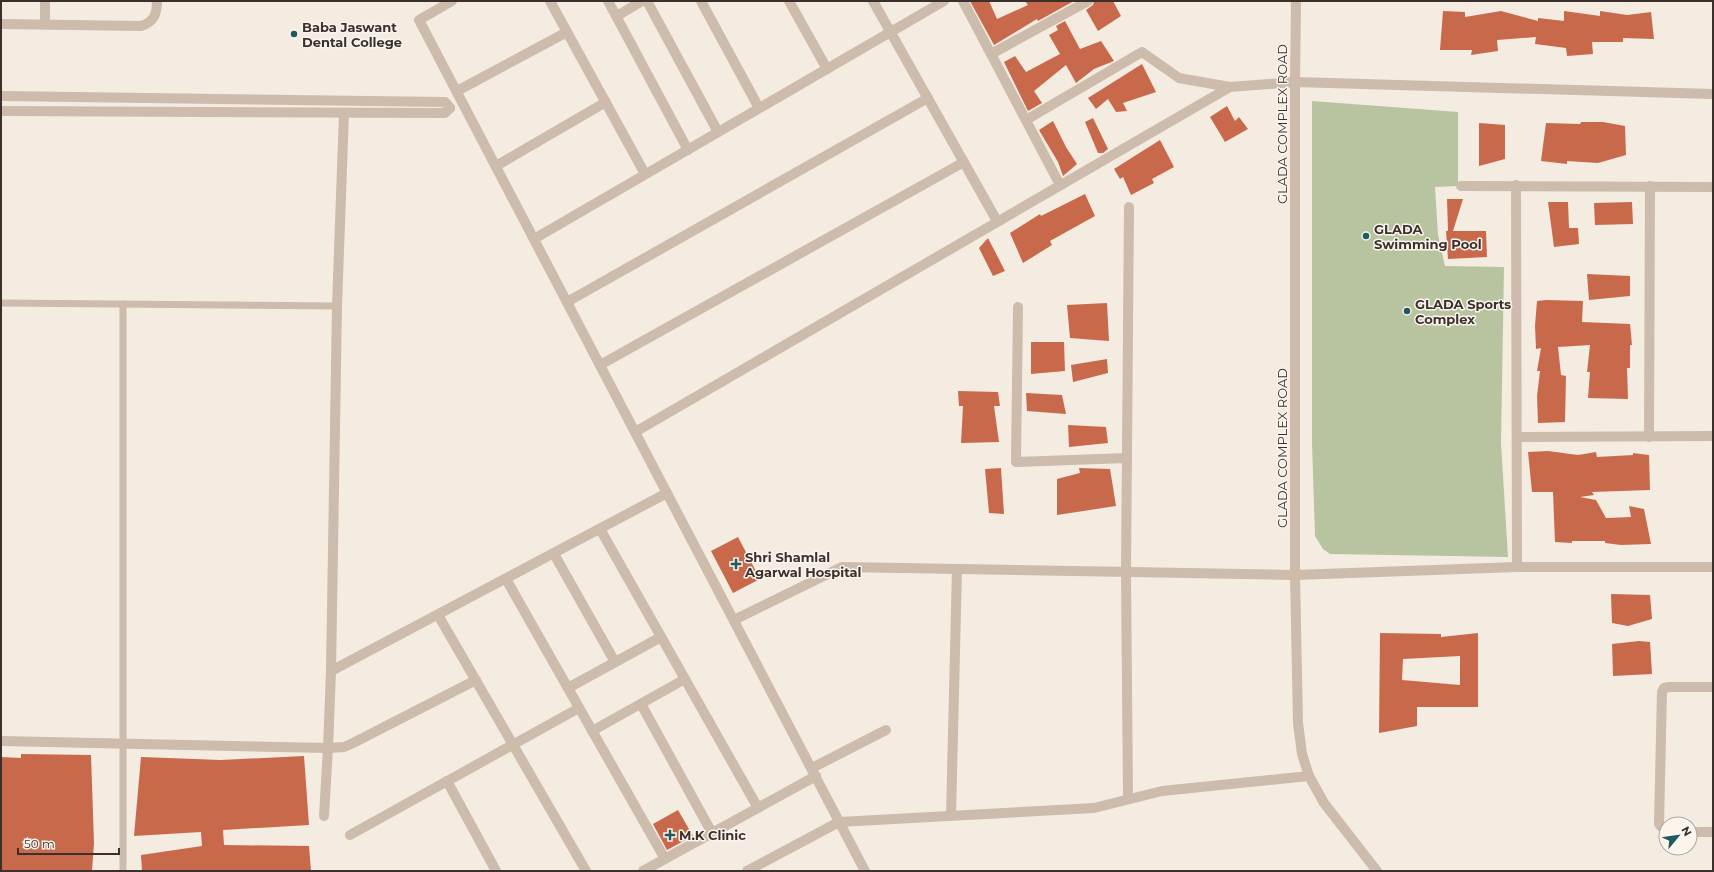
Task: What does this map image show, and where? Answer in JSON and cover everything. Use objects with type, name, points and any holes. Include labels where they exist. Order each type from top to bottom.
[{"type":"street","points":[[45,1],[45,24]]},
{"type":"street","points":[[1,24],[141,26],[150,23],[155,18],[157,1]]},
{"type":"street","points":[[452,1],[419,20],[865,871]]},
{"type":"street","points":[[550,1],[645,174]]},
{"type":"street","points":[[608,1],[688,150]]},
{"type":"street","points":[[617,16],[642,1]]},
{"type":"street","points":[[647,1],[718,132]]},
{"type":"street","points":[[701,1],[759,108]]},
{"type":"street","points":[[789,1],[827,69]]},
{"type":"street","points":[[873,1],[997,221]]},
{"type":"street","points":[[534,239],[944,1]]},
{"type":"street","points":[[963,1],[1060,185]]},
{"type":"street","points":[[991,54],[1088,1]]},
{"type":"street","name":"GLADA COMPLEX ROAD","points":[[1296,1],[1295,575],[1298,723],[1302,754],[1309,776],[1324,803],[1377,871]]},
{"type":"street","points":[[457,91],[567,32]]},
{"type":"street","points":[[1026,120],[1142,52],[1179,78],[1230,86],[1295,82],[1713,94]]},
{"type":"street","points":[[635,432],[1230,86]]},
{"type":"street","points":[[1,96],[445,102],[450,108]]},
{"type":"street","points":[[567,302],[928,98]]},
{"type":"street","points":[[496,166],[606,102]]},
{"type":"street","points":[[1,111],[445,113],[450,108],[465,108]]},
{"type":"street","points":[[324,816],[331,672],[338,306],[344,113]]},
{"type":"street","points":[[600,365],[964,162]]},
{"type":"street","points":[[1516,185],[1517,567]]},
{"type":"street","points":[[1461,186],[1713,186]]},
{"type":"street","points":[[1649,436],[1650,186]]},
{"type":"street","points":[[1128,799],[1126,572],[1129,207]]},
{"type":"street","points":[[1018,308],[1016,462],[1127,458]]},
{"type":"street","points":[[1516,437],[1713,436]]},
{"type":"street","points":[[331,672],[667,493]]},
{"type":"street","points":[[600,529],[758,808]]},
{"type":"street","points":[[554,554],[615,662]]},
{"type":"street","points":[[734,620],[842,567],[1295,575],[1517,567],[1713,567]]},
{"type":"street","points":[[951,816],[957,569]]},
{"type":"street","points":[[506,579],[664,859]]},
{"type":"street","points":[[438,615],[586,871]]},
{"type":"street","points":[[568,688],[661,637]]},
{"type":"street","points":[[1,741],[328,748],[344,747],[476,680]]},
{"type":"street","points":[[592,731],[685,680]]},
{"type":"street","points":[[1659,816],[1662,692],[1664,688],[1670,687],[1713,687]]},
{"type":"street","points":[[641,704],[712,833]]},
{"type":"street","points":[[350,835],[579,708]]},
{"type":"street","points":[[643,871],[758,808],[814,772],[886,730]]},
{"type":"street","points":[[747,871],[840,822],[1094,808],[1162,791],[1309,776]]},
{"type":"street","points":[[448,781],[496,871]]},
{"type":"street","points":[[1698,832],[1713,832]]},
{"type":"lane","points":[[1,303],[338,306]]},
{"type":"lane","points":[[123,304],[123,871]]},
{"type":"green space","name":"GLADA Sports Complex","points":[[1312,101],[1458,112],[1458,186],[1435,187],[1438,235],[1445,266],[1504,267],[1501,443],[1508,557],[1330,554],[1323,549],[1315,536],[1312,443]]},
{"type":"building","points":[[970,1],[989,1],[997,19],[1028,5],[1025,1],[1074,1],[1038,21],[1037,19],[994,45]]},
{"type":"building","points":[[1094,1],[1113,1],[1121,16],[1098,31],[1086,10],[1093,5]]},
{"type":"building","points":[[1443,11],[1465,12],[1465,17],[1501,11],[1538,21],[1538,18],[1564,21],[1564,11],[1600,16],[1600,11],[1627,15],[1651,12],[1654,39],[1623,38],[1623,42],[1592,42],[1593,54],[1567,56],[1566,48],[1535,44],[1536,37],[1497,40],[1498,51],[1471,55],[1472,50],[1440,50]]},
{"type":"building","points":[[1065,21],[1080,49],[1101,41],[1114,61],[1094,69],[1076,83],[1066,65],[1034,91],[1042,103],[1028,111],[1004,62],[1015,56],[1026,72],[1060,54],[1049,35],[1058,30],[1056,26]]},
{"type":"building","points":[[1142,64],[1156,92],[1123,103],[1127,111],[1116,112],[1108,99],[1096,109],[1088,98]]},
{"type":"building","points":[[1227,106],[1235,121],[1239,117],[1248,129],[1225,142],[1210,117]]},
{"type":"building","points":[[1093,118],[1108,149],[1103,153],[1098,153],[1085,122]]},
{"type":"building","points":[[1053,121],[1066,147],[1077,164],[1063,176],[1058,162],[1039,130]]},
{"type":"building","points":[[1581,122],[1603,122],[1625,126],[1626,155],[1598,163],[1567,161],[1567,164],[1541,161],[1546,123],[1580,124]]},
{"type":"building","points":[[1479,123],[1505,125],[1505,159],[1479,166]]},
{"type":"building","points":[[1160,140],[1174,167],[1152,179],[1154,183],[1131,195],[1123,177],[1120,179],[1114,169]]},
{"type":"building","points":[[1085,194],[1095,216],[1050,241],[1052,245],[1023,263],[1010,233],[1040,214],[1041,216]]},
{"type":"building","points":[[1447,199],[1463,199],[1453,231],[1486,231],[1487,257],[1448,259],[1446,231],[1448,231]]},
{"type":"building","points":[[1548,202],[1568,202],[1569,228],[1578,228],[1579,244],[1554,247]]},
{"type":"building","points":[[1632,202],[1633,224],[1595,225],[1594,203]]},
{"type":"building","points":[[988,238],[1005,271],[993,276],[979,248]]},
{"type":"building","points":[[1587,274],[1630,276],[1630,296],[1589,300]]},
{"type":"building","points":[[1537,301],[1583,301],[1582,322],[1630,324],[1632,345],[1630,345],[1630,368],[1627,368],[1628,399],[1588,398],[1590,372],[1587,372],[1590,345],[1558,347],[1561,375],[1566,376],[1565,422],[1538,423],[1537,396],[1540,371],[1537,371],[1541,348],[1536,349],[1535,326]]},
{"type":"building","points":[[1107,303],[1109,341],[1070,338],[1067,305]]},
{"type":"building","points":[[1031,342],[1064,342],[1065,371],[1031,374]]},
{"type":"building","points":[[1107,359],[1108,373],[1073,382],[1071,365]]},
{"type":"building","points":[[958,391],[998,392],[1000,406],[994,406],[999,442],[961,443],[963,406],[959,406]]},
{"type":"building","points":[[1026,393],[1062,395],[1066,414],[1027,411]]},
{"type":"building","points":[[1068,425],[1106,427],[1108,443],[1069,447]]},
{"type":"building","points":[[1548,451],[1578,455],[1596,452],[1597,457],[1633,455],[1633,453],[1649,455],[1650,490],[1592,492],[1594,495],[1580,497],[1596,500],[1606,518],[1631,517],[1629,506],[1644,509],[1651,544],[1621,545],[1605,543],[1605,541],[1572,541],[1572,543],[1555,542],[1553,492],[1532,492],[1528,452]]},
{"type":"building","points":[[1001,468],[1004,514],[989,513],[985,469]]},
{"type":"building","points":[[1079,468],[1110,469],[1116,506],[1057,515],[1057,479],[1080,473]]},
{"type":"building","points":[[738,537],[760,579],[733,593],[711,551]]},
{"type":"building","points":[[1611,594],[1650,595],[1652,619],[1628,626],[1612,623]]},
{"type":"building","points":[[1380,633],[1441,634],[1441,637],[1478,633],[1478,707],[1417,707],[1417,726],[1379,733]],"holes":[[[1460,656],[1460,685],[1402,680],[1403,659]]]},
{"type":"building","points":[[1639,641],[1650,642],[1652,674],[1613,676],[1612,644]]},
{"type":"building","points":[[21,754],[91,755],[94,843],[92,871],[1,871],[1,757],[21,758]]},
{"type":"building","points":[[304,756],[309,825],[223,830],[224,845],[309,846],[311,871],[142,871],[141,855],[202,846],[201,832],[134,836],[141,757],[221,760]]},
{"type":"building","points":[[678,810],[693,836],[667,850],[653,824]]},
{"type":"place","name":"Baba Jaswant Dental College","points":[[294,34]]},
{"type":"place","name":"GLADA Swimming Pool","points":[[1366,236]]},
{"type":"place","name":"GLADA Sports Complex","points":[[1407,311]]},
{"type":"place","name":"Shri Shamlal Agarwal Hospital","points":[[736,564]]},
{"type":"place","name":"M.K Clinic","points":[[670,835]]}]
